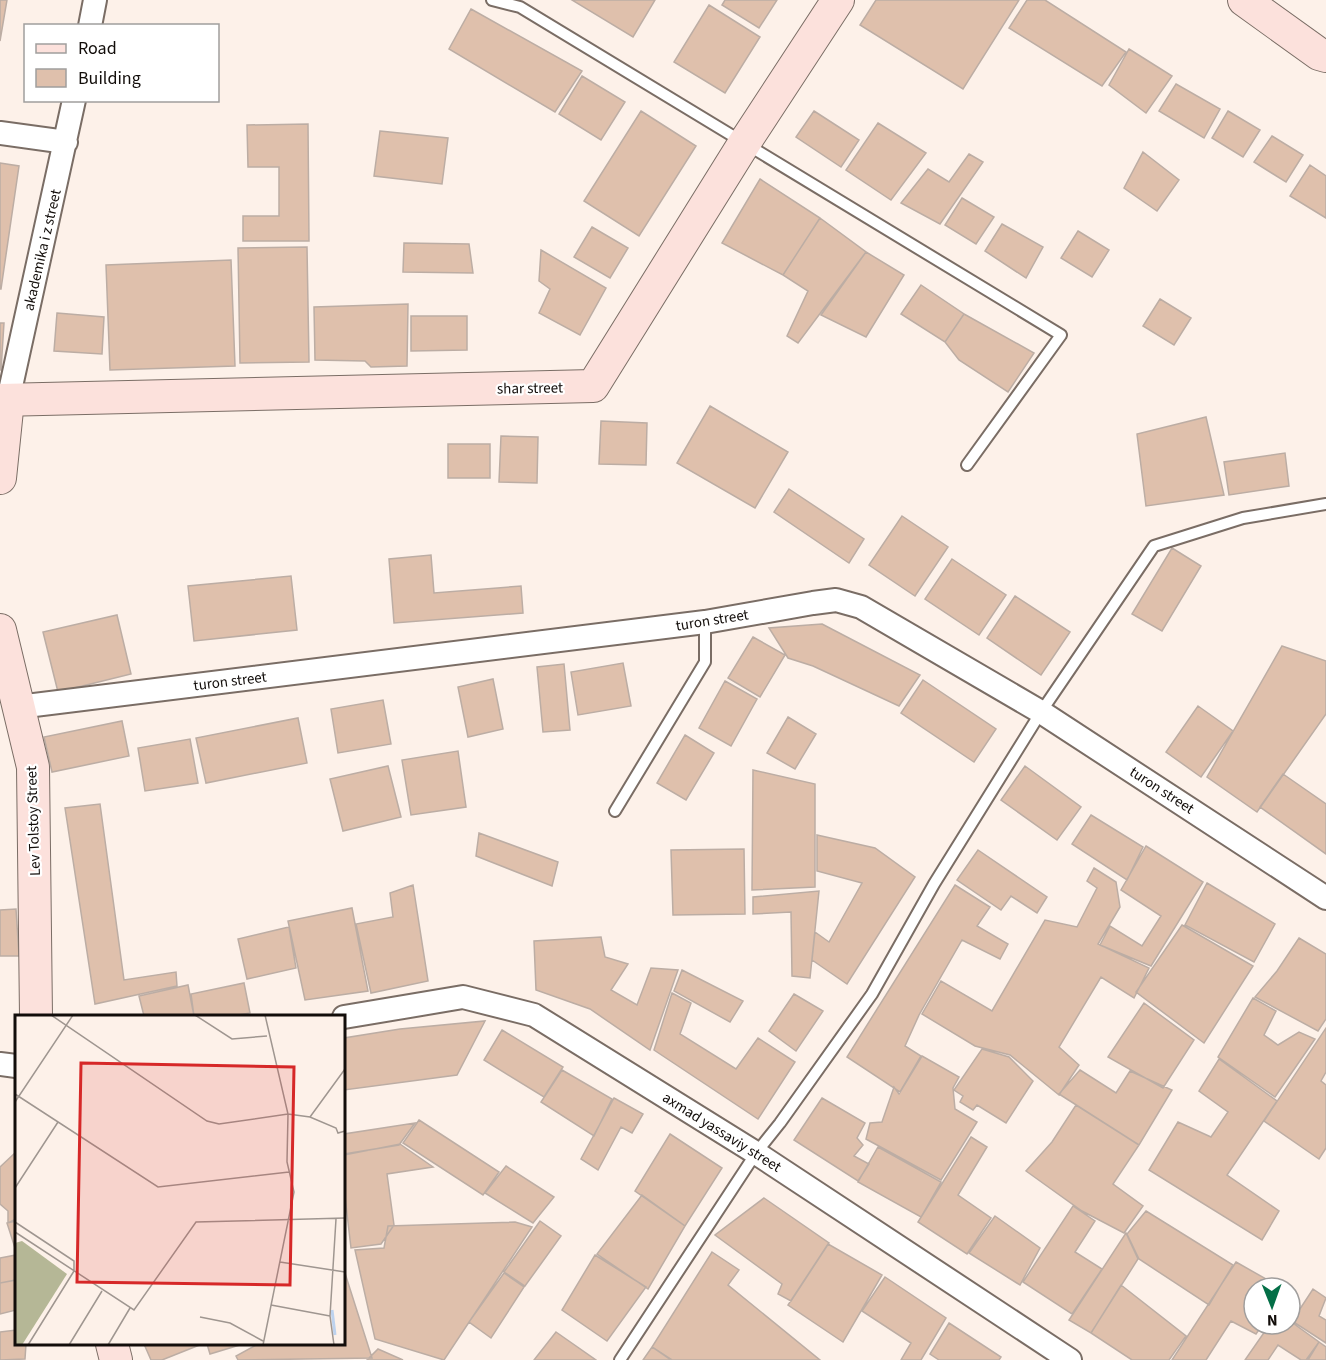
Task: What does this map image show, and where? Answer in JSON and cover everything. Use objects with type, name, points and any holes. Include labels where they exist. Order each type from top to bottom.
[{"type":"street","points":[[90,24],[95,0]]},
{"type":"street","name":"shar street","points":[[4,400],[593,387],[744,141],[838,0]]},
{"type":"street","points":[[1244,0],[1318,54],[1326,57]]},
{"type":"street","name":"akademika i z street","points":[[4,400],[74,102]]},
{"type":"street","points":[[0,133],[66,142]]},
{"type":"street","points":[[0,478],[4,400]]},
{"type":"street","name":"turon street","points":[[18,707],[705,622],[836,600],[861,607],[1041,712],[1326,898]]},
{"type":"street","name":"Lev Tolstoy Street","points":[[0,630],[33,767],[36,1015]]},
{"type":"street","name":"axmad yassaviy street","points":[[345,1017],[463,997],[534,1016],[756,1153],[1070,1360]]},
{"type":"street","points":[[0,1064],[15,1066]]},
{"type":"street","points":[[112,1345],[116,1360]]},
{"type":"lane","points":[[492,0],[520,7],[1061,334],[967,465]]},
{"type":"lane","points":[[621,1360],[756,1153],[780,1124],[872,994],[934,884],[1041,712],[1154,546],[1243,518],[1326,504]]},
{"type":"lane","points":[[615,811],[705,662],[705,622]]},
{"type":"building","points":[[0,0],[7,0],[0,41]]},
{"type":"building","points":[[572,0],[655,0],[633,37]]},
{"type":"building","points":[[725,0],[777,0],[759,28],[722,5]]},
{"type":"building","points":[[876,0],[1019,0],[963,89],[860,25]]},
{"type":"building","points":[[1027,0],[1045,0],[1126,52],[1102,86],[1009,28]]},
{"type":"building","points":[[709,5],[760,37],[725,93],[674,62]]},
{"type":"building","points":[[471,9],[582,71],[555,112],[449,49]]},
{"type":"building","points":[[1129,49],[1172,76],[1146,113],[1109,85]]},
{"type":"building","points":[[582,76],[625,102],[601,140],[559,114]]},
{"type":"building","points":[[1176,84],[1220,109],[1204,138],[1159,111]]},
{"type":"building","points":[[641,111],[696,146],[639,236],[584,201]]},
{"type":"building","points":[[814,111],[859,140],[841,167],[796,137]]},
{"type":"building","points":[[1228,111],[1260,130],[1243,157],[1212,138]]},
{"type":"building","points":[[878,123],[926,153],[891,200],[846,170]]},
{"type":"building","points":[[308,124],[309,241],[243,241],[243,216],[279,216],[279,167],[248,167],[247,125]]},
{"type":"building","points":[[380,131],[448,138],[442,184],[374,176]]},
{"type":"building","points":[[1272,136],[1303,155],[1286,182],[1254,162]]},
{"type":"building","points":[[1143,152],[1179,180],[1157,211],[1124,188]]},
{"type":"building","points":[[969,154],[983,162],[940,224],[901,203],[928,169],[949,182]]},
{"type":"building","points":[[0,163],[19,166],[1,289],[0,289]]},
{"type":"building","points":[[1310,165],[1326,176],[1326,218],[1290,196]]},
{"type":"building","points":[[760,179],[820,218],[783,275],[722,243]]},
{"type":"building","points":[[962,198],[994,217],[976,244],[945,225]]},
{"type":"building","points":[[820,218],[866,252],[798,343],[787,336],[808,291],[783,275]]},
{"type":"building","points":[[1002,224],[1043,247],[1026,278],[985,251]]},
{"type":"building","points":[[592,227],[628,248],[610,278],[574,257]]},
{"type":"building","points":[[1078,231],[1109,250],[1092,277],[1061,258]]},
{"type":"building","points":[[404,243],[469,244],[473,273],[403,272]]},
{"type":"building","points":[[307,247],[309,362],[240,363],[238,248]]},
{"type":"building","points":[[541,250],[606,288],[580,335],[539,313],[550,289],[539,281]]},
{"type":"building","points":[[866,252],[904,275],[866,337],[821,315]]},
{"type":"building","points":[[231,260],[235,366],[110,370],[106,265]]},
{"type":"building","points":[[921,285],[964,314],[945,342],[901,314]]},
{"type":"building","points":[[1160,299],[1191,318],[1174,345],[1143,326]]},
{"type":"building","points":[[408,304],[407,366],[371,367],[365,361],[315,360],[314,307]]},
{"type":"building","points":[[57,313],[104,317],[102,354],[54,351]]},
{"type":"building","points":[[964,314],[1034,353],[1008,392],[959,360],[945,342]]},
{"type":"building","points":[[411,316],[467,316],[467,350],[411,351]]},
{"type":"building","points":[[0,323],[4,323],[1,370],[0,370]]},
{"type":"building","points":[[710,406],[788,452],[755,508],[677,463]]},
{"type":"building","points":[[1206,417],[1224,495],[1146,506],[1137,434]]},
{"type":"building","points":[[601,421],[647,423],[646,465],[599,464]]},
{"type":"building","points":[[501,436],[538,437],[537,483],[499,482]]},
{"type":"building","points":[[448,444],[490,444],[490,478],[448,478]]},
{"type":"building","points":[[1285,453],[1289,486],[1229,495],[1224,462]]},
{"type":"building","points":[[789,489],[864,539],[849,563],[774,512]]},
{"type":"building","points":[[902,516],[948,547],[915,596],[869,565]]},
{"type":"building","points":[[1172,548],[1201,566],[1162,631],[1132,614]]},
{"type":"building","points":[[431,555],[434,593],[521,586],[523,613],[394,623],[389,559]]},
{"type":"building","points":[[952,559],[1006,595],[979,635],[925,599]]},
{"type":"building","points":[[291,576],[297,630],[194,641],[188,586]]},
{"type":"building","points":[[1015,596],[1070,632],[1041,675],[987,638]]},
{"type":"building","points":[[117,615],[131,674],[58,692],[43,632]]},
{"type":"building","points":[[822,624],[920,675],[899,706],[813,666],[788,658],[769,628]]},
{"type":"building","points":[[753,637],[785,655],[760,697],[728,678]]},
{"type":"building","points":[[1282,646],[1326,661],[1326,714],[1257,812],[1207,777]]},
{"type":"building","points":[[623,663],[631,706],[578,715],[571,672]]},
{"type":"building","points":[[564,664],[570,730],[543,732],[537,667]]},
{"type":"building","points":[[493,679],[503,729],[468,737],[458,687]]},
{"type":"building","points":[[923,680],[996,729],[974,762],[901,713]]},
{"type":"building","points":[[725,681],[757,699],[731,746],[699,728]]},
{"type":"building","points":[[383,700],[391,744],[338,753],[331,709]]},
{"type":"building","points":[[1198,706],[1233,731],[1201,777],[1166,752]]},
{"type":"building","points":[[788,717],[816,734],[795,769],[767,753]]},
{"type":"building","points":[[298,718],[307,763],[206,783],[196,738]]},
{"type":"building","points":[[122,721],[129,756],[52,772],[44,737]]},
{"type":"building","points":[[685,735],[714,753],[686,800],[657,783]]},
{"type":"building","points":[[190,739],[198,783],[145,791],[138,748]]},
{"type":"building","points":[[458,751],[466,807],[411,815],[402,760]]},
{"type":"building","points":[[388,766],[401,817],[343,831],[330,779]]},
{"type":"building","points":[[1025,766],[1081,807],[1057,840],[1001,800]]},
{"type":"building","points":[[753,770],[815,784],[815,887],[752,890]]},
{"type":"building","points":[[1283,774],[1326,804],[1326,854],[1260,807]]},
{"type":"building","points":[[100,804],[124,980],[176,972],[177,986],[95,1004],[65,808]]},
{"type":"building","points":[[1091,815],[1143,847],[1127,880],[1072,844]]},
{"type":"building","points":[[479,833],[558,862],[552,886],[476,856]]},
{"type":"building","points":[[817,835],[875,848],[915,877],[847,984],[812,960],[815,932],[829,942],[862,883],[817,871]]},
{"type":"building","points":[[1146,846],[1203,882],[1151,966],[1100,945],[1110,926],[1142,946],[1161,916],[1121,890]]},
{"type":"building","points":[[744,849],[745,914],[673,915],[671,850]]},
{"type":"building","points":[[978,850],[1047,897],[1037,913],[1011,896],[1001,910],[957,880]]},
{"type":"building","points":[[1094,868],[1116,882],[1120,907],[1098,944],[1149,968],[1134,998],[1101,977],[1059,1047],[1079,1065],[1059,1095],[1010,1055],[975,1046],[922,1014],[941,981],[992,1011],[1045,920],[1077,927],[1097,888],[1087,881]]},
{"type":"building","points":[[1207,883],[1275,924],[1254,962],[1185,925]]},
{"type":"building","points":[[413,885],[428,981],[371,993],[356,924],[393,917],[390,893]]},
{"type":"building","points":[[955,885],[990,907],[977,926],[1008,944],[1000,959],[962,940],[919,1015],[905,1046],[921,1056],[900,1092],[847,1057]]},
{"type":"building","points":[[819,891],[810,978],[792,976],[791,912],[753,914],[753,897]]},
{"type":"building","points":[[352,908],[368,991],[305,1000],[288,921]]},
{"type":"building","points":[[16,909],[19,956],[0,956],[0,910]]},
{"type":"building","points":[[1182,925],[1253,966],[1204,1043],[1136,992]]},
{"type":"building","points":[[289,927],[296,968],[247,979],[238,939]]},
{"type":"building","points":[[601,937],[605,957],[628,964],[611,990],[637,1005],[651,968],[678,970],[650,1050],[590,1009],[536,990],[534,941]]},
{"type":"building","points":[[1299,938],[1326,954],[1326,1019],[1318,1031],[1255,997],[1277,971]]},
{"type":"building","points":[[682,970],[743,1001],[730,1022],[674,991]]},
{"type":"building","points":[[244,983],[250,1013],[194,1015],[191,994]]},
{"type":"building","points":[[188,985],[194,1015],[144,1015],[139,996]]},
{"type":"building","points":[[672,993],[691,1003],[680,1034],[736,1069],[758,1038],[795,1062],[758,1119],[654,1050]]},
{"type":"building","points":[[794,994],[823,1011],[796,1051],[769,1031]]},
{"type":"building","points":[[1253,998],[1276,1011],[1264,1035],[1278,1045],[1299,1032],[1315,1039],[1275,1097],[1218,1057]]},
{"type":"building","points":[[1144,1003],[1194,1040],[1163,1088],[1108,1057]]},
{"type":"building","points":[[485,1021],[457,1075],[345,1090],[345,1038],[400,1029]]},
{"type":"building","points":[[1326,1028],[1326,1072],[1321,1081],[1326,1085],[1326,1148],[1319,1159],[1264,1121]]},
{"type":"building","points":[[502,1030],[563,1067],[544,1097],[484,1060]]},
{"type":"building","points":[[982,1049],[1009,1057],[1033,1081],[1006,1123],[977,1105],[973,1110],[960,1102],[963,1096],[954,1090]]},
{"type":"building","points":[[922,1056],[959,1077],[953,1088],[955,1109],[977,1122],[941,1180],[866,1139],[870,1123],[882,1122],[894,1087],[899,1094]]},
{"type":"building","points":[[1219,1059],[1277,1101],[1227,1175],[1279,1211],[1262,1240],[1149,1170],[1178,1122],[1211,1137],[1228,1112],[1199,1091]]},
{"type":"building","points":[[562,1070],[612,1099],[594,1136],[541,1102]]},
{"type":"building","points":[[1080,1070],[1116,1093],[1130,1071],[1172,1090],[1139,1145],[1059,1094]]},
{"type":"building","points":[[614,1098],[643,1114],[632,1133],[621,1127],[598,1170],[581,1159]]},
{"type":"building","points":[[822,1098],[865,1123],[857,1138],[863,1145],[854,1156],[869,1164],[858,1181],[794,1140]]},
{"type":"building","points":[[1076,1105],[1139,1145],[1113,1184],[1143,1206],[1124,1233],[1082,1211],[1026,1171],[1052,1142]]},
{"type":"building","points":[[419,1120],[499,1172],[483,1195],[403,1143]]},
{"type":"building","points":[[415,1123],[399,1145],[345,1154],[345,1134]]},
{"type":"building","points":[[670,1134],[722,1168],[685,1226],[635,1191]]},
{"type":"building","points":[[971,1137],[987,1147],[958,1195],[991,1218],[967,1254],[918,1222]]},
{"type":"building","points":[[400,1144],[433,1167],[387,1174],[394,1225],[381,1244],[351,1248],[345,1197],[345,1155]]},
{"type":"building","points":[[878,1147],[941,1182],[921,1217],[858,1182]]},
{"type":"building","points":[[15,1153],[15,1220],[8,1223],[8,1211],[0,1204],[0,1167]]},
{"type":"building","points":[[506,1166],[554,1197],[533,1223],[485,1193]]},
{"type":"building","points":[[642,1195],[685,1226],[648,1289],[597,1254]]},
{"type":"building","points":[[764,1198],[829,1243],[791,1301],[778,1294],[782,1284],[715,1235]]},
{"type":"building","points":[[1073,1206],[1095,1221],[1075,1252],[1102,1269],[1072,1314],[1023,1282]]},
{"type":"building","points":[[1146,1211],[1233,1265],[1209,1305],[1139,1259],[1127,1234]]},
{"type":"building","points":[[995,1216],[1040,1248],[1020,1285],[969,1253]]},
{"type":"building","points":[[15,1221],[15,1248],[7,1223]]},
{"type":"building","points":[[540,1221],[561,1236],[525,1286],[504,1272]]},
{"type":"building","points":[[515,1222],[532,1227],[444,1360],[375,1339],[355,1250],[384,1248],[388,1226]]},
{"type":"building","points":[[1126,1233],[1138,1259],[1091,1333],[1069,1320]]},
{"type":"building","points":[[828,1244],[882,1275],[843,1342],[788,1305]]},
{"type":"building","points":[[712,1252],[739,1270],[728,1285],[820,1360],[672,1360],[652,1347]]},
{"type":"building","points":[[15,1255],[15,1280],[0,1283],[0,1258]]},
{"type":"building","points":[[595,1255],[646,1287],[607,1341],[562,1310]]},
{"type":"building","points":[[1236,1262],[1261,1276],[1242,1276],[1242,1327],[1231,1321],[1206,1360],[1172,1360]]},
{"type":"building","points":[[345,1273],[372,1358],[238,1360],[236,1356],[256,1345],[345,1345]]},
{"type":"building","points":[[504,1273],[524,1287],[491,1338],[469,1322]]},
{"type":"building","points":[[885,1277],[946,1318],[921,1360],[901,1360],[911,1343],[862,1311]]},
{"type":"building","points":[[15,1280],[15,1310],[0,1314],[0,1283]]},
{"type":"building","points":[[1121,1285],[1186,1336],[1169,1360],[1132,1360],[1091,1333]]},
{"type":"building","points":[[1313,1289],[1326,1298],[1319,1316],[1326,1320],[1326,1343],[1302,1327],[1302,1306]]},
{"type":"building","points":[[949,1323],[1001,1357],[999,1360],[939,1360],[930,1354]]},
{"type":"building","points":[[15,1330],[15,1345],[26,1345],[25,1359],[0,1360],[0,1332]]},
{"type":"building","points":[[1302,1330],[1319,1342],[1308,1360],[1301,1360],[1278,1345],[1268,1360],[1245,1360],[1262,1336],[1302,1336]]},
{"type":"building","points":[[556,1332],[596,1360],[534,1360]]},
{"type":"building","points":[[1319,1342],[1326,1347],[1326,1360],[1306,1360]]},
{"type":"building","points":[[144,1345],[200,1345],[162,1360],[151,1360]]},
{"type":"building","points":[[207,1345],[240,1345],[210,1354]]},
{"type":"building","points":[[652,1347],[671,1360],[643,1360]]},
{"type":"building","points":[[378,1349],[403,1360],[367,1360]]}]
